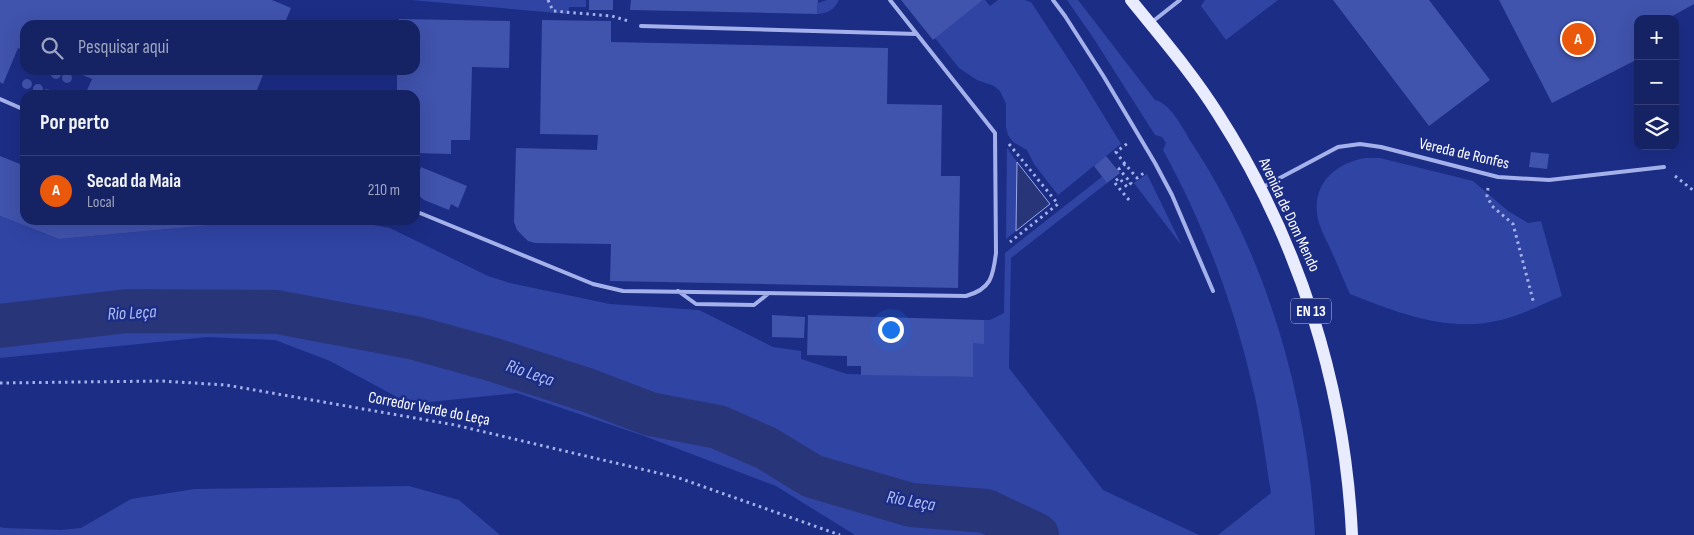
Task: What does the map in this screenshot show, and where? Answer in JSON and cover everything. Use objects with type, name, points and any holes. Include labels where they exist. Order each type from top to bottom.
[{"type":"main road","name":"Avenida de Dom Mendo","points":[[1131,0],[1217,112],[1261,188],[1284,236],[1304,286],[1327,363],[1343,440],[1349,485],[1352,535]]},
{"type":"lane","points":[[420,213],[593,284],[623,290],[966,296],[979,292],[988,284],[994,272],[996,253],[995,134],[890,0]]},
{"type":"lane","points":[[1053,0],[1104,77],[1155,163],[1172,196],[1213,291]]},
{"type":"lane","points":[[1150,24],[1180,0]]},
{"type":"lane","points":[[641,26],[917,34]]},
{"type":"lane","points":[[0,99],[20,108]]},
{"type":"lane","name":"Vereda de Ronfes","points":[[1261,188],[1325,152],[1350,144],[1370,144],[1498,177],[1549,180],[1664,167]]},
{"type":"lane","points":[[678,291],[696,304],[725,305],[754,305],[769,293]]},
{"type":"path","points":[[548,0],[553,11],[612,16],[641,26]]},
{"type":"path","points":[[995,134],[1009,144],[1058,204],[996,253]]},
{"type":"path","points":[[1123,146],[1116,152],[1137,178],[1155,163]]},
{"type":"path","points":[[1125,164],[1119,169],[1131,183],[1126,187],[1119,178],[1114,182],[1129,200]]},
{"type":"path","points":[[1664,167],[1694,191]]},
{"type":"path","points":[[1490,174],[1487,196],[1492,206],[1513,224],[1534,304]]},
{"type":"path","name":"Corredor Verde do Leça","points":[[0,383],[162,381],[226,385],[445,423],[678,478],[840,535]]},
{"type":"shaded area","points":[[411,0],[586,0],[586,7],[569,7],[568,14]]},
{"type":"shaded area","points":[[827,0],[839,0],[830,10],[817,14],[818,3]]},
{"type":"shaded area","points":[[983,0],[990,6],[998,0],[1025,0],[1031,2],[1121,144],[1058,195],[1034,164],[1027,150],[1013,142],[1008,135],[1006,104],[1000,91],[994,86],[977,80],[959,68],[935,38]]},
{"type":"shaded area","points":[[1067,0],[1078,0],[1155,100],[1172,112],[1220,189],[1243,236],[1263,283],[1280,332],[1293,382],[1311,484],[1315,535],[1218,535],[1271,493],[1258,411],[1236,323],[1204,235],[1163,150],[1166,143],[1162,137],[1155,135]]},
{"type":"shaded area","points":[[1205,0],[1278,0],[1226,40],[1201,6]]},
{"type":"shaded area","points":[[1007,148],[1017,162],[1016,231],[1006,239]]},
{"type":"shaded area","points":[[1365,158],[1380,158],[1473,181],[1508,211],[1528,223],[1541,221],[1562,296],[1509,318],[1482,323],[1462,324],[1424,319],[1405,314],[1350,294],[1319,223],[1317,199],[1320,189],[1333,172],[1353,161]]},
{"type":"shaded area","points":[[1147,174],[1182,246],[1134,183]]},
{"type":"shaded area","points":[[1103,176],[1107,183],[1011,258],[1009,368],[1103,490],[1199,535],[855,535],[776,486],[644,436],[517,393],[410,404],[330,361],[275,340],[208,337],[0,358],[0,216],[59,239],[212,225],[374,225],[390,228],[488,276],[510,283],[610,304],[699,310],[773,347],[801,351],[801,359],[847,374],[972,377],[973,343],[984,343],[984,320],[990,320],[1004,313],[1005,253]]},
{"type":"shaded area","points":[[409,486],[459,500],[500,535],[0,535],[0,527],[61,530],[81,528],[131,499],[195,489]]},
{"type":"water","points":[[1017,162],[1050,204],[1016,231]]},
{"type":"building","points":[[0,0],[272,0],[291,8],[286,20],[20,20],[20,49],[18,48],[3,84],[0,82]]},
{"type":"building","points":[[589,0],[613,0],[613,10],[589,10]]},
{"type":"building","points":[[631,0],[818,0],[817,14],[630,10]]},
{"type":"building","points":[[901,0],[983,0],[933,40]]},
{"type":"building","points":[[1333,0],[1429,0],[1490,80],[1429,126]]},
{"type":"building","points":[[1499,0],[1694,0],[1694,4],[1674,15],[1634,15],[1634,61],[1552,103]]},
{"type":"building","points":[[399,19],[510,21],[509,68],[472,67],[470,140],[451,140],[451,154],[420,153],[420,90],[397,90],[397,75],[420,75],[420,20]]},
{"type":"building","points":[[542,20],[611,21],[611,42],[888,48],[887,104],[942,105],[941,176],[960,176],[958,288],[610,281],[611,244],[535,243],[528,241],[517,230],[514,222],[516,148],[597,150],[598,135],[540,134]]},
{"type":"building","points":[[52,75],[60,75],[56,79]]},
{"type":"building","points":[[62,75],[72,76],[71,82],[63,82]]},
{"type":"building","points":[[83,75],[263,75],[257,90],[87,90],[92,79]]},
{"type":"building","points":[[25,79],[29,79],[32,84],[31,88],[25,89],[22,86],[22,82]]},
{"type":"building","points":[[36,84],[40,84],[43,90],[33,90]]},
{"type":"building","points":[[1531,152],[1549,154],[1547,169],[1529,167]]},
{"type":"building","points":[[0,156],[20,164],[20,224],[0,216]]},
{"type":"building","points":[[1106,156],[1120,173],[1107,183],[1094,166]]},
{"type":"building","points":[[421,167],[467,186],[458,208],[451,204],[449,210],[420,197]]},
{"type":"building","points":[[23,225],[212,225],[59,239]]},
{"type":"building","points":[[772,315],[805,317],[804,338],[772,337]]},
{"type":"building","points":[[808,315],[984,320],[984,344],[973,343],[973,377],[861,375],[861,366],[847,366],[847,356],[807,355]]},
{"type":"waterway","name":"Rio Leça","points":[[0,326],[127,311],[277,312],[415,338],[491,359],[587,390],[650,414],[718,427],[766,448],[812,476],[911,505],[986,511],[1037,535]]},
{"type":"place","name":"Secad da Maia","points":[[1578,39]]}]
